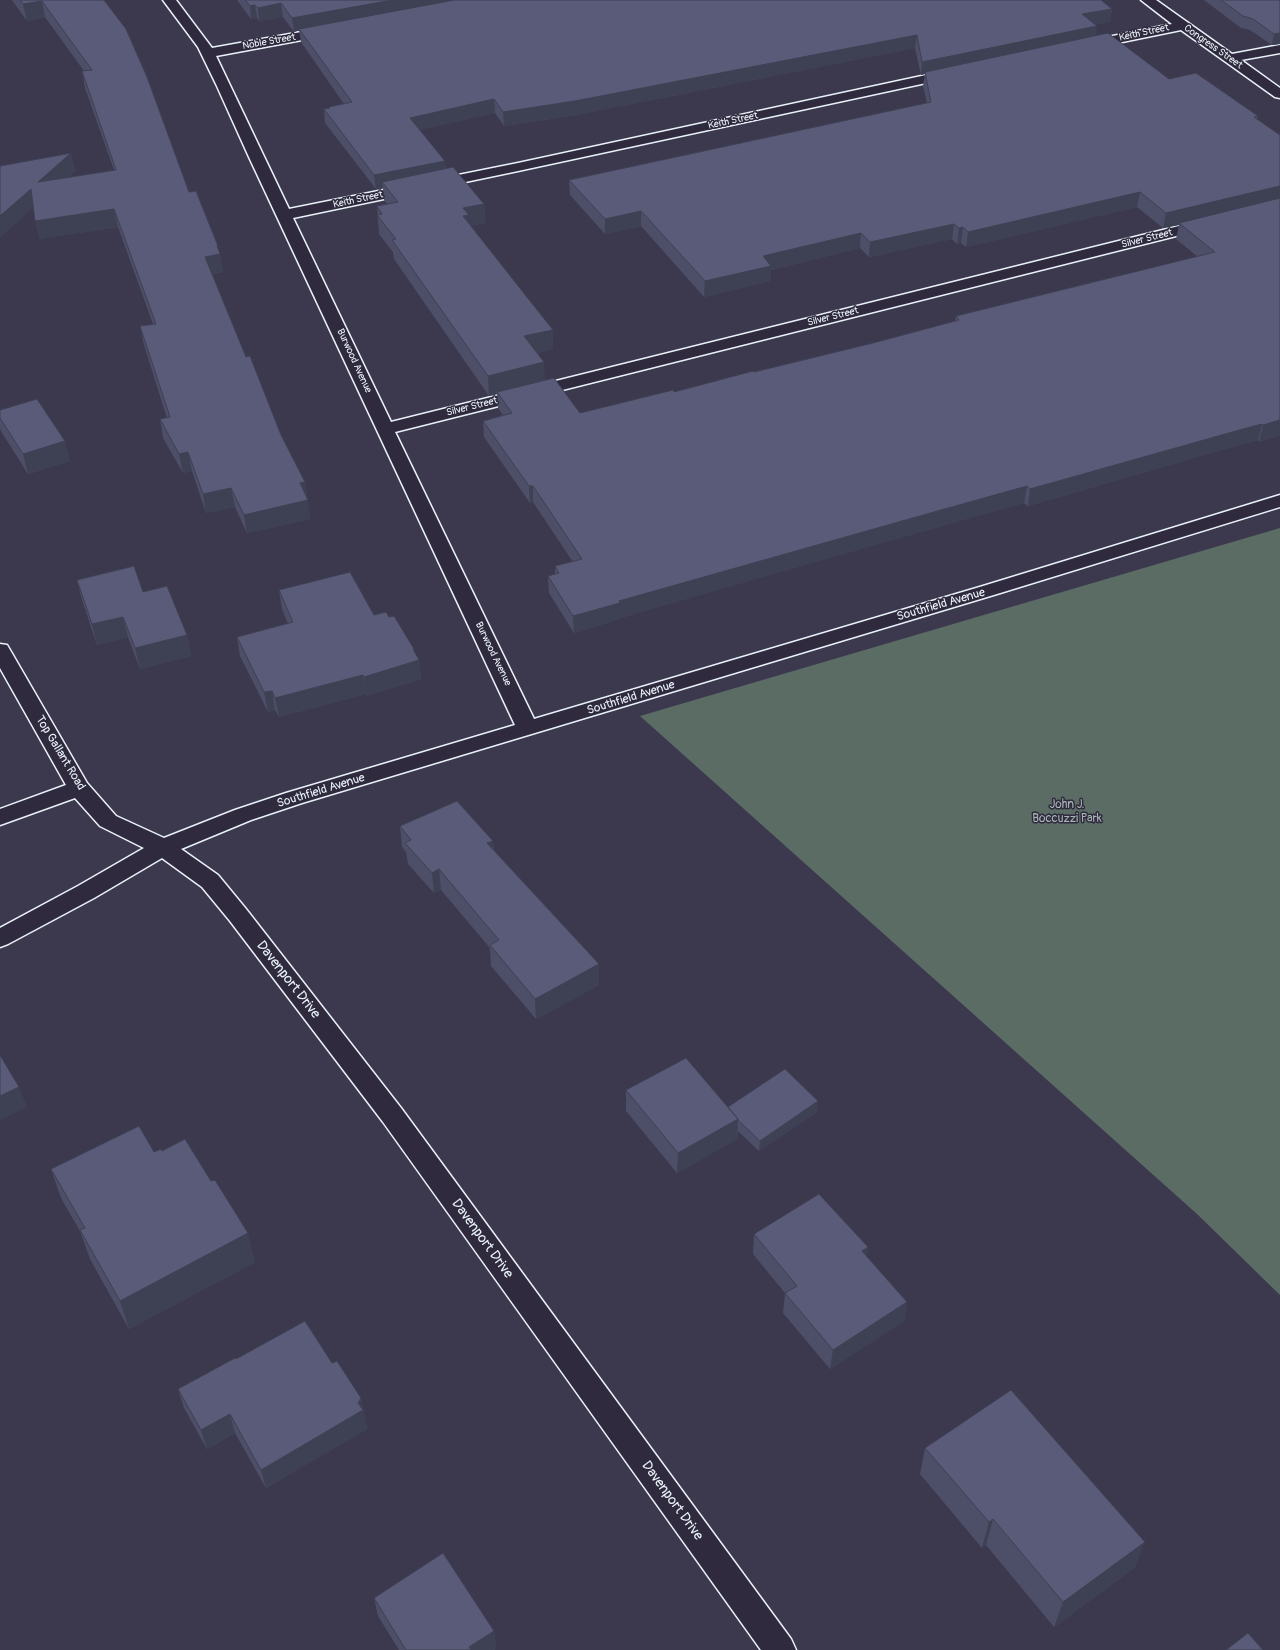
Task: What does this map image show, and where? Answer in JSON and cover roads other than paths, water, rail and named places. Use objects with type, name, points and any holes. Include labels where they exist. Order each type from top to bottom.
[{"type":"street","name":"Burwood Avenue","points":[[169,0],[208,53],[528,729]]},
{"type":"street","name":"Congress Street","points":[[1147,0],[1280,94]]},
{"type":"street","name":"Keith Street","points":[[1078,47],[1183,26]]},
{"type":"street","name":"Noble Street","points":[[208,53],[340,29]]},
{"type":"street","points":[[1230,58],[1280,49]]},
{"type":"street","name":"Keith Street","points":[[284,215],[518,167],[968,70]]},
{"type":"street","name":"Silver Street","points":[[385,429],[1220,221]]},
{"type":"street","name":"Southfield Avenue","points":[[0,938],[86,892],[163,847],[243,815],[1280,501]]},
{"type":"street","name":"Top Gallant Road","points":[[0,650],[79,788],[108,820],[163,847]]},
{"type":"street","points":[[0,817],[79,788]]},
{"type":"street","name":"Davenport Drive","points":[[163,847],[210,881],[392,1115],[780,1650]]},
{"type":"park label","name":"John J. Boccuzzi Park","points":[[1067,812]]}]
